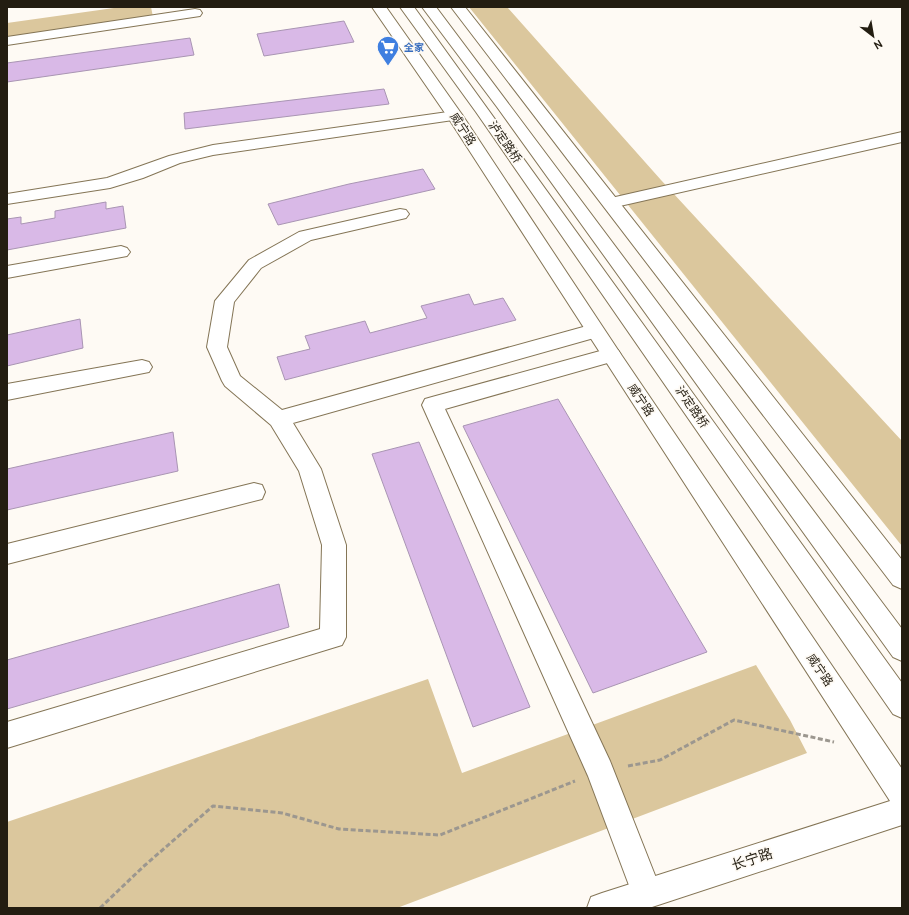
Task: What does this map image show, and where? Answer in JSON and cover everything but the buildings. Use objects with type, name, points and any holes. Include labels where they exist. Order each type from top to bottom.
[{"type":"main road","name":"威宁路","points":[[379,7],[455,116],[611,356],[902,794]]},
{"type":"main road","name":"泸定路桥","points":[[407,7],[481,109],[902,705]]},
{"type":"main road","name":"泸定路桥","points":[[429,7],[902,648]]},
{"type":"main road","points":[[458,7],[902,578]]},
{"type":"main road","points":[[7,41],[195,13]]},
{"type":"main road","points":[[7,199],[110,183],[175,159],[213,150],[455,116]]},
{"type":"main road","points":[[611,203],[902,137]]},
{"type":"main road","points":[[7,735],[333,637],[334,545],[310,469],[279,419],[232,381],[217,347],[225,301],[255,264],[305,236],[400,214]]},
{"type":"main road","points":[[7,272],[121,252]]},
{"type":"main road","points":[[279,419],[594,330]]},
{"type":"main road","points":[[611,356],[432,405],[600,771],[647,893]]},
{"type":"main road","points":[[7,392],[142,367]]},
{"type":"main road","points":[[7,554],[254,492]]},
{"type":"main road","name":"长宁路","points":[[602,908],[902,811]]},
{"type":"path","points":[[100,908],[144,866],[213,806],[282,813],[339,829],[440,835],[600,771],[660,760],[734,720],[834,742]]},
{"type":"shaded area","points":[[121,7],[151,7],[153,17],[7,38],[7,23]]},
{"type":"shaded area","points":[[469,7],[507,7],[661,180],[902,441],[902,546]]},
{"type":"shaded area","points":[[756,665],[790,720],[807,753],[397,908],[7,908],[7,822],[428,679],[462,773]]},
{"type":"place","name":"全家","points":[[388,66]]}]
